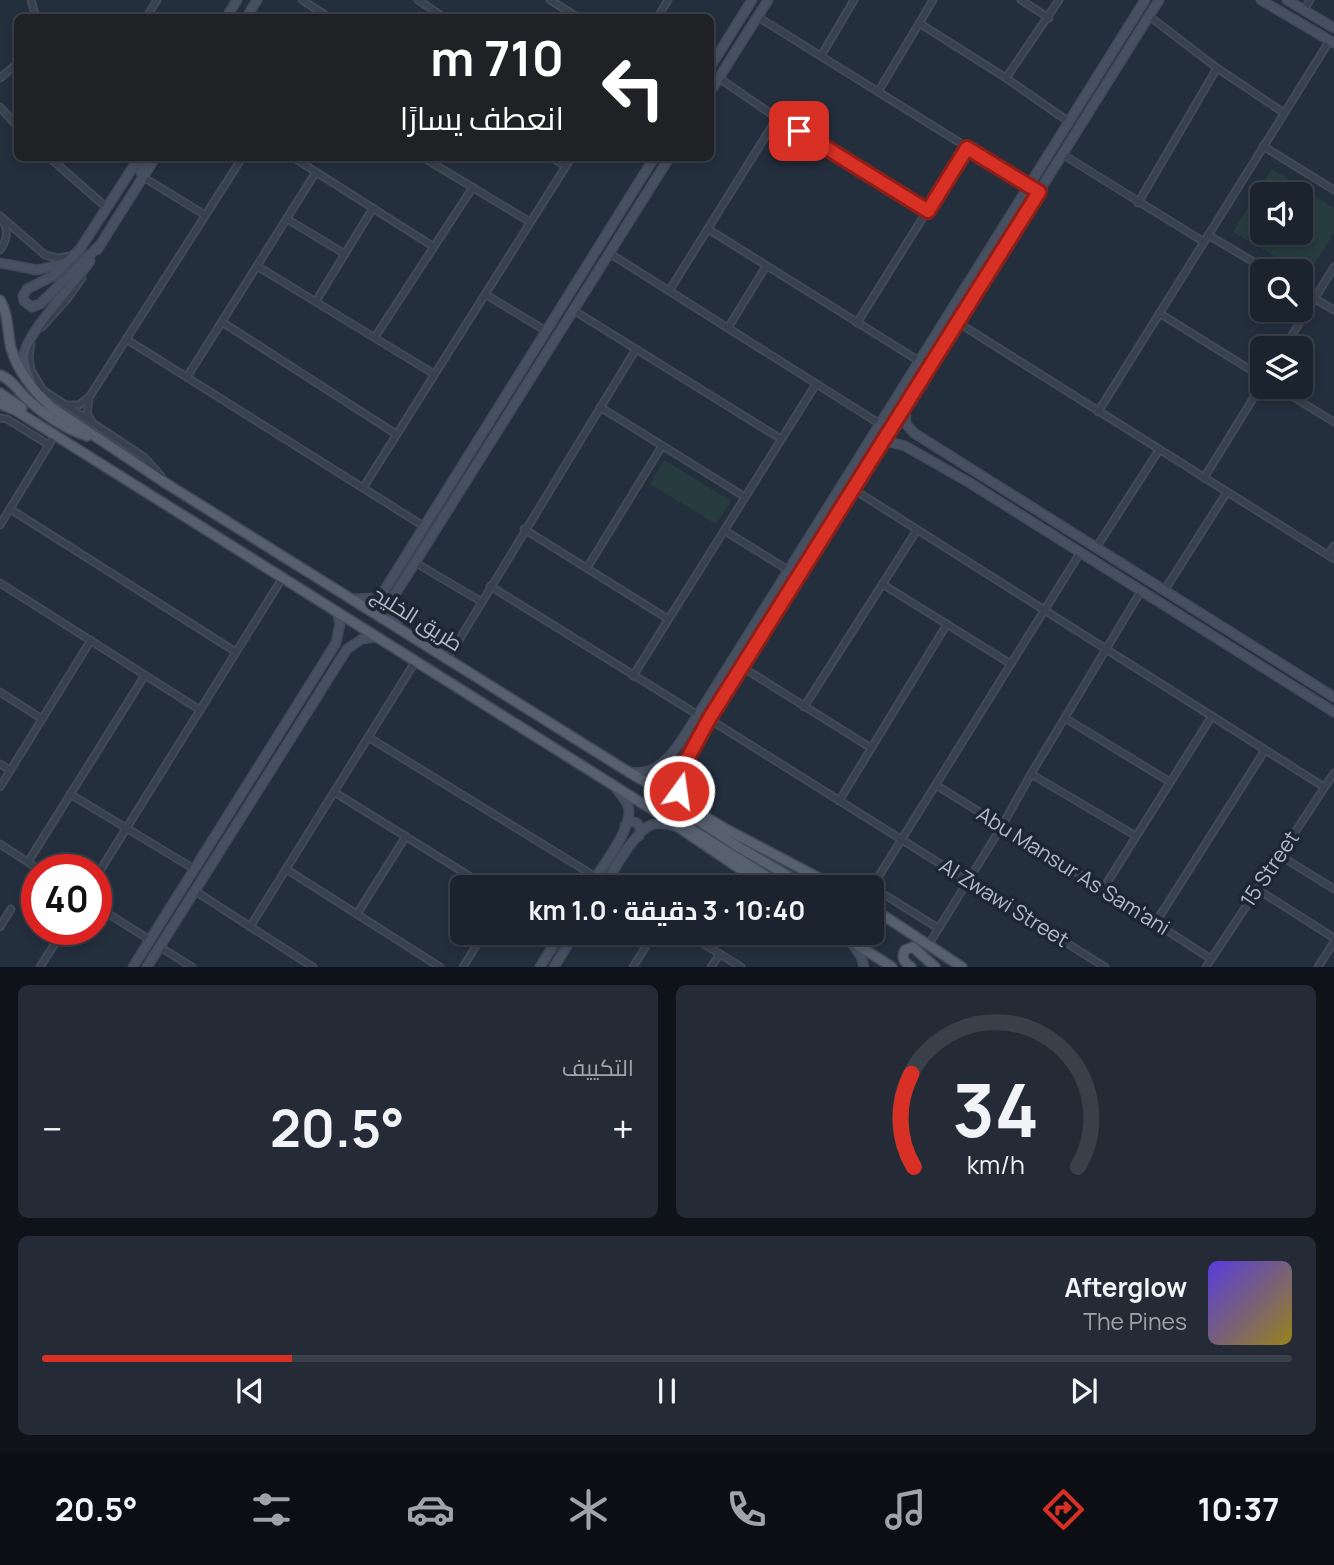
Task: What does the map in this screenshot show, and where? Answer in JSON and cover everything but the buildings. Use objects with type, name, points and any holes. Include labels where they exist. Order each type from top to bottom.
[{"type":"main road","name":"طريق الخليج","points":[[0,300],[7,316],[10,345],[20,370],[37,394],[51,407],[167,484],[627,771],[814,875]]},
{"type":"main road","points":[[0,375],[11,380],[24,396],[43,412],[77,432],[102,441]]},
{"type":"main road","points":[[0,393],[55,435]]},
{"type":"main road","name":"طريق الخليج","points":[[0,404],[15,410],[681,827],[750,875]]},
{"type":"main road","points":[[646,782],[675,807],[787,875]]},
{"type":"main road","points":[[656,812],[695,830],[765,875]]},
{"type":"main road","points":[[884,916],[962,967]]},
{"type":"main road","points":[[857,945],[892,967]]},
{"type":"main road","points":[[911,967],[903,956],[905,950],[913,947],[935,967]]},
{"type":"street","points":[[302,0],[324,14]]},
{"type":"street","points":[[550,0],[573,14]]},
{"type":"street","points":[[714,61],[752,0]]},
{"type":"street","points":[[714,86],[768,0]]},
{"type":"street","points":[[821,56],[854,0]]},
{"type":"street","points":[[878,92],[933,0]]},
{"type":"street","points":[[1021,0],[1049,18]]},
{"type":"street","points":[[1006,78],[1059,0]]},
{"type":"street","points":[[627,771],[649,772],[657,768],[666,760],[698,715],[1145,0]]},
{"type":"street","points":[[694,810],[679,791],[677,782],[681,769],[709,719],[1159,0]]},
{"type":"street","points":[[1098,412],[1284,113],[1332,41],[1261,0]]},
{"type":"street","points":[[1287,0],[1334,28]]},
{"type":"street","points":[[1304,10],[1310,0]]},
{"type":"street","points":[[422,1],[440,14]]},
{"type":"street","points":[[1149,16],[1217,68],[1284,113]]},
{"type":"street","points":[[758,17],[1039,192]]},
{"type":"street","points":[[919,23],[1069,122]]},
{"type":"street","points":[[0,78],[14,66]]},
{"type":"street","points":[[1138,203],[1217,68]]},
{"type":"street","points":[[719,78],[777,118],[928,211]]},
{"type":"street","points":[[0,107],[14,123]]},
{"type":"street","points":[[669,291],[777,118]]},
{"type":"street","points":[[1264,146],[1334,190]]},
{"type":"street","points":[[857,323],[967,148]]},
{"type":"street","points":[[1062,154],[1204,242]]},
{"type":"street","points":[[53,161],[107,208]]},
{"type":"street","points":[[100,245],[40,304],[32,307],[24,301],[23,296],[27,289],[53,276],[71,259],[137,161]]},
{"type":"street","points":[[145,161],[141,172],[143,177],[205,215]]},
{"type":"street","points":[[37,394],[25,365],[24,354],[30,337],[74,283],[153,161]]},
{"type":"street","points":[[63,404],[79,405],[90,396],[240,161]]},
{"type":"street","points":[[299,161],[434,247]]},
{"type":"street","points":[[429,161],[530,222]]},
{"type":"street","points":[[557,161],[566,166]]},
{"type":"street","points":[[363,488],[569,161]]},
{"type":"street","points":[[353,599],[380,596],[652,161]]},
{"type":"street","points":[[399,628],[390,607],[394,596],[665,161]]},
{"type":"street","points":[[187,377],[316,172]]},
{"type":"street","points":[[375,337],[473,187]]},
{"type":"street","points":[[316,302],[373,208]]},
{"type":"street","points":[[0,217],[45,254],[71,259]]},
{"type":"street","points":[[0,217],[6,230],[5,242],[0,250]]},
{"type":"street","points":[[287,219],[345,254]]},
{"type":"street","points":[[708,229],[919,361]]},
{"type":"street","points":[[1208,235],[1250,260]]},
{"type":"street","points":[[100,245],[68,298],[39,330],[30,350],[30,370],[38,384],[63,404],[145,457],[167,484]]},
{"type":"street","points":[[609,253],[880,424]]},
{"type":"street","points":[[0,264],[37,270],[71,259]]},
{"type":"street","points":[[257,266],[434,374]]},
{"type":"street","points":[[728,328],[766,266]]},
{"type":"street","points":[[1291,336],[1334,267]]},
{"type":"street","points":[[485,294],[546,331]]},
{"type":"street","points":[[1315,298],[1334,310]]},
{"type":"street","points":[[573,310],[781,439]]},
{"type":"street","points":[[1159,313],[1250,370]]},
{"type":"street","points":[[222,322],[396,433]]},
{"type":"street","points":[[957,322],[1331,557],[1334,546]]},
{"type":"street","points":[[126,339],[425,527]]},
{"type":"street","points":[[447,658],[636,349]]},
{"type":"street","points":[[633,676],[816,384]]},
{"type":"street","points":[[90,396],[87,413],[97,427]]},
{"type":"street","points":[[1204,478],[1253,399]]},
{"type":"street","points":[[1297,399],[1334,422]]},
{"type":"street","points":[[905,406],[904,419],[914,433],[1334,697]]},
{"type":"street","points":[[600,407],[745,497]]},
{"type":"street","points":[[0,418],[8,419],[49,445]]},
{"type":"street","points":[[905,446],[902,439],[904,434],[914,433]]},
{"type":"street","points":[[0,525],[55,435]]},
{"type":"street","points":[[878,448],[890,442],[905,446],[1334,712]]},
{"type":"street","points":[[868,443],[850,482],[853,489],[1324,787]]},
{"type":"street","points":[[587,568],[662,446]]},
{"type":"street","points":[[1096,548],[1159,450]]},
{"type":"street","points":[[1164,591],[1227,492]]},
{"type":"street","points":[[10,509],[236,652]]},
{"type":"street","points":[[524,530],[668,619]]},
{"type":"street","points":[[804,707],[917,530]]},
{"type":"street","points":[[724,531],[788,570]]},
{"type":"street","points":[[938,928],[872,887],[1080,553]]},
{"type":"street","points":[[416,562],[482,602]]},
{"type":"street","points":[[402,563],[403,571],[408,576]]},
{"type":"street","points":[[111,854],[283,577]]},
{"type":"street","points":[[0,583],[200,710]]},
{"type":"street","points":[[882,584],[1011,664]]},
{"type":"street","points":[[490,586],[698,715]]},
{"type":"street","points":[[929,944],[1141,591]]},
{"type":"street","points":[[133,967],[336,643],[340,624],[337,612]]},
{"type":"street","points":[[839,801],[947,624]]},
{"type":"street","points":[[148,967],[347,649],[362,639],[375,637]]},
{"type":"street","points":[[0,787],[91,640]]},
{"type":"street","points":[[250,927],[415,662]]},
{"type":"street","points":[[742,667],[871,748]]},
{"type":"street","points":[[33,854],[145,674]]},
{"type":"street","points":[[0,692],[42,719]]},
{"type":"street","points":[[1104,889],[1212,716]]},
{"type":"street","points":[[1065,718],[1170,782]]},
{"type":"street","name":"Al Zwawi Street","points":[[709,719],[1105,967]]},
{"type":"street","points":[[368,737],[593,875]]},
{"type":"street","points":[[1156,922],[1265,750]]},
{"type":"street","points":[[666,760],[666,767],[670,771],[676,773],[681,769]]},
{"type":"street","points":[[0,764],[10,770]]},
{"type":"street","name":"15 Street","points":[[1206,967],[1334,773]]},
{"type":"street","points":[[1031,774],[1136,836]]},
{"type":"street","points":[[613,785],[628,805],[629,816],[623,830]]},
{"type":"street","name":"Abu Mansur As Sam'ani","points":[[936,785],[1211,959]]},
{"type":"street","points":[[334,792],[468,875]]},
{"type":"street","points":[[71,794],[194,869]]},
{"type":"street","points":[[597,875],[628,822],[637,823],[641,830],[614,875]]},
{"type":"street","points":[[637,838],[646,828],[655,824],[681,827]]},
{"type":"street","points":[[357,914],[406,836]]},
{"type":"street","points":[[0,844],[21,858]]},
{"type":"street","points":[[1279,855],[1334,889]]},
{"type":"street","points":[[160,947],[194,869]]},
{"type":"street","points":[[286,869],[440,967]]},
{"type":"street","points":[[1257,889],[1334,940],[1318,967]]},
{"type":"street","points":[[195,891],[313,967]]},
{"type":"street","points":[[0,927],[11,909]]},
{"type":"street","points":[[112,916],[150,940]]},
{"type":"street","points":[[40,967],[54,945]]},
{"type":"street","points":[[463,967],[477,945]]},
{"type":"street","points":[[540,967],[553,945]]},
{"type":"street","points":[[554,967],[568,945]]},
{"type":"street","points":[[633,967],[647,945]]},
{"type":"street","points":[[705,945],[741,967]]},
{"type":"street","points":[[853,945],[861,956],[864,967]]},
{"type":"street","points":[[160,947],[192,967]]},
{"type":"street","points":[[711,967],[720,954]]},
{"type":"green space","points":[[1272,169],[1293,182],[1264,182]]},
{"type":"green space","points":[[1313,195],[1334,208],[1334,233],[1313,266],[1313,259],[1279,259],[1255,245],[1313,245]]},
{"type":"green space","points":[[1250,205],[1250,242],[1233,232]]},
{"type":"green space","points":[[664,460],[731,501],[716,524],[650,484]]},
{"type":"route","points":[[679,791],[678,776],[709,719],[1039,192],[967,148],[928,211],[799,131]]}]
